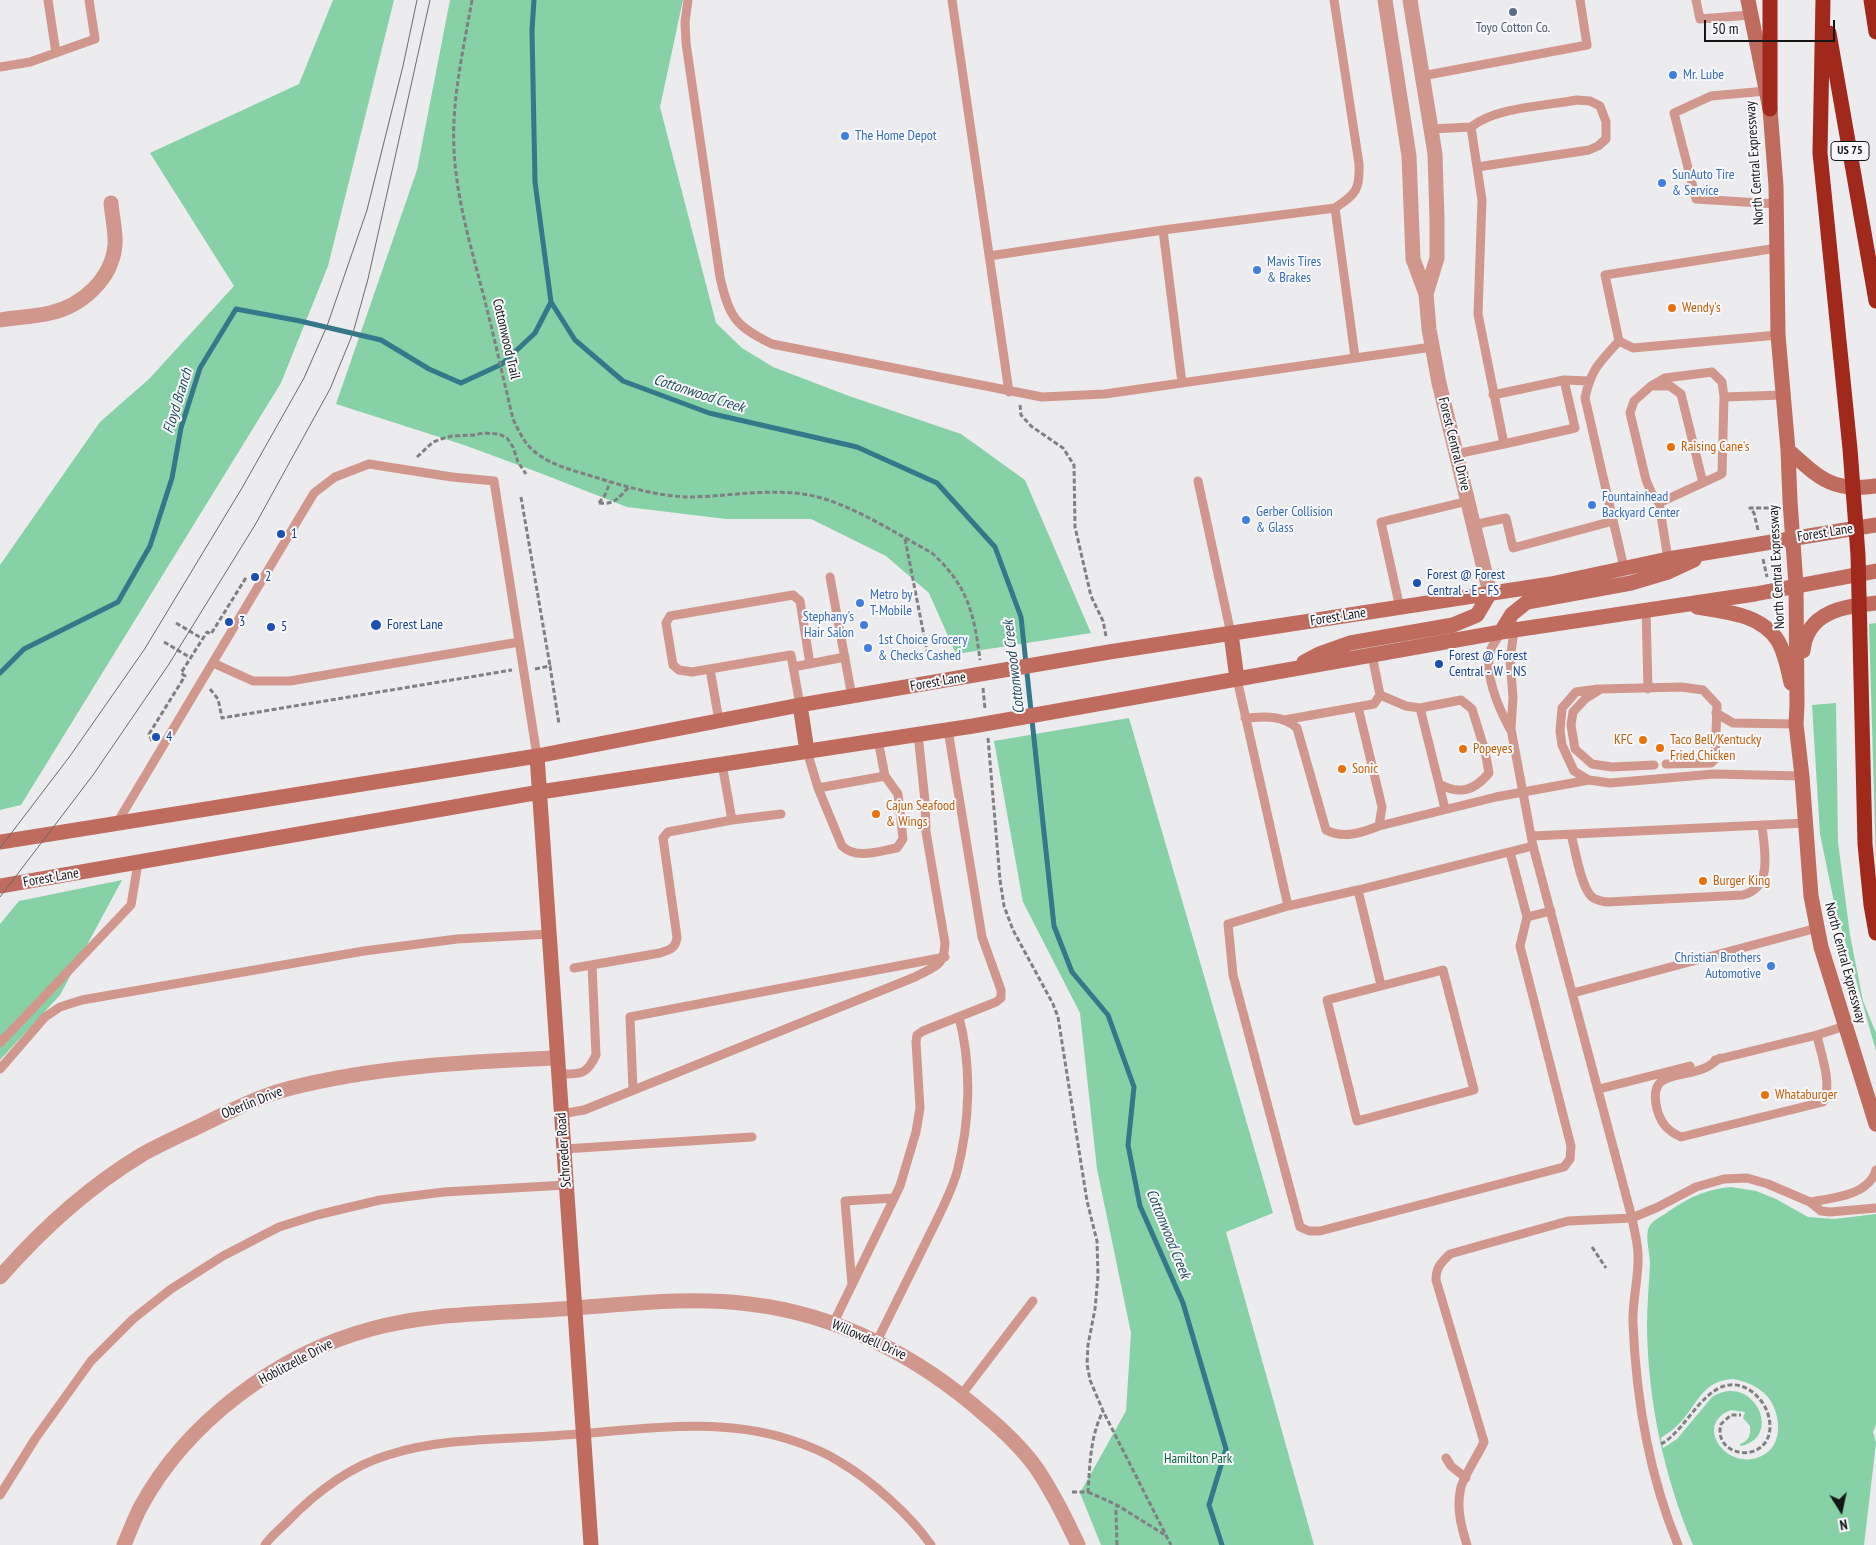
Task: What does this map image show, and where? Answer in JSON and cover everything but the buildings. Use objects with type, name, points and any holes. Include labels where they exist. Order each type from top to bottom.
[{"type":"highway","points":[[1770,0],[1770,109]]},
{"type":"highway","points":[[1823,0],[1820,153],[1850,449],[1858,555],[1865,844],[1871,906],[1876,933]]},
{"type":"highway","name":"US 75","points":[[1823,0],[1876,301]]},
{"type":"highway","points":[[1871,0],[1876,32]]},
{"type":"main road","name":"North Central Expressway","points":[[1748,0],[1770,109],[1776,204],[1778,336],[1788,450],[1796,585],[1796,724],[1811,896],[1821,947],[1876,1124]]},
{"type":"main road","points":[[1788,450],[1816,475],[1828,482],[1845,488],[1876,486]]},
{"type":"main road","name":"Forest Lane","points":[[0,842],[537,756],[852,696],[1099,654],[1551,584],[1668,559],[1793,537],[1876,525]]},
{"type":"main road","points":[[1508,632],[1512,614],[1527,602],[1631,583],[1668,572],[1708,552]]},
{"type":"main road","name":"Forest Lane","points":[[0,886],[540,792],[948,730],[1110,703],[1372,655],[1756,594],[1876,571]]},
{"type":"main road","points":[[1292,669],[1320,654],[1350,643],[1452,625],[1477,615],[1490,593]]},
{"type":"main road","points":[[1797,705],[1804,641],[1808,630],[1826,614],[1851,606],[1876,603]]},
{"type":"main road","points":[[1653,609],[1695,607],[1733,613],[1768,628],[1779,642],[1797,705]]},
{"type":"main road","points":[[1231,634],[1237,679]]},
{"type":"main road","points":[[800,705],[807,751]]},
{"type":"main road","name":"Schroeder Road","points":[[537,756],[591,1545]]},
{"type":"street","name":"Forest Central Drive","points":[[1385,0],[1409,156],[1413,260],[1426,294],[1429,329],[1439,383],[1490,593]]},
{"type":"street","name":"Forest Central Drive","points":[[1410,0],[1435,154],[1436,258],[1426,294]]},
{"type":"street","points":[[0,320],[51,313],[74,304],[94,289],[109,269],[115,245],[111,203]]},
{"type":"street","name":"Oberlin Drive","points":[[0,1277],[21,1253],[77,1199],[144,1154],[236,1108],[286,1090],[347,1077],[398,1069],[558,1058]]},
{"type":"street","name":"Willowdell Drive","points":[[575,1308],[647,1302],[704,1300],[760,1305],[796,1312],[877,1341],[910,1358],[962,1394],[1003,1431],[1036,1467],[1059,1504],[1078,1545]]},
{"type":"street","name":"Hoblitzelle Drive","points":[[124,1545],[141,1508],[163,1472],[189,1441],[220,1411],[248,1388],[310,1351],[372,1328],[413,1320],[456,1315],[575,1308]]},
{"type":"lane","points":[[48,0],[56,53]]},
{"type":"lane","points":[[0,67],[30,62],[95,39],[89,0]]},
{"type":"lane","points":[[688,0],[685,22],[686,43],[717,258],[726,304],[734,318],[752,334],[772,344],[1042,397],[1105,394],[1432,347]]},
{"type":"lane","points":[[952,0],[1009,392]]},
{"type":"lane","points":[[989,256],[1163,230],[1335,208],[1351,198],[1360,183],[1359,164],[1334,0]]},
{"type":"lane","points":[[1422,76],[1587,45],[1580,0]]},
{"type":"lane","points":[[1696,0],[1700,19],[1750,15]]},
{"type":"lane","points":[[1766,92],[1711,96],[1674,113],[1696,199],[1776,204]]},
{"type":"lane","points":[[1431,129],[1471,127],[1481,119],[1495,114],[1577,100],[1590,101],[1600,106],[1606,122],[1606,139],[1598,146],[1477,168]]},
{"type":"lane","points":[[1471,127],[1482,200],[1478,314],[1504,444]]},
{"type":"lane","points":[[1335,208],[1355,357]]},
{"type":"lane","points":[[1163,230],[1182,383]]},
{"type":"lane","points":[[1776,248],[1605,275],[1619,341],[1632,348],[1778,336]]},
{"type":"lane","points":[[1619,341],[1597,364],[1588,381],[1585,398],[1624,568]]},
{"type":"lane","points":[[1659,502],[1722,474],[1724,397],[1722,382],[1712,372],[1665,378],[1651,386],[1634,401],[1630,413],[1646,480],[1652,494],[1659,502],[1668,559]]},
{"type":"lane","points":[[1493,395],[1564,380],[1588,381]]},
{"type":"lane","points":[[1456,454],[1575,428],[1564,380]]},
{"type":"lane","points":[[1651,386],[1670,386],[1681,394],[1702,483]]},
{"type":"lane","points":[[1724,397],[1783,394]]},
{"type":"lane","points":[[117,824],[314,493],[335,477],[369,464],[494,481],[537,756]]},
{"type":"lane","points":[[1198,481],[1231,634]]},
{"type":"lane","points":[[1400,608],[1381,522],[1468,501]]},
{"type":"lane","points":[[1473,525],[1506,518],[1513,548],[1613,521]]},
{"type":"lane","points":[[830,577],[852,696]]},
{"type":"lane","points":[[800,705],[791,655],[692,672],[679,670],[673,665],[666,623],[670,616],[793,595],[800,602],[810,664]]},
{"type":"lane","points":[[1648,688],[1653,609]]},
{"type":"lane","points":[[1508,632],[1491,650],[1489,668],[1501,712],[1511,729]]},
{"type":"lane","points":[[1508,632],[1513,681],[1511,729],[1534,846],[1550,911],[1632,1218],[1638,1255],[1633,1321],[1637,1386],[1649,1449],[1667,1518],[1678,1545]]},
{"type":"lane","points":[[213,663],[253,681],[290,681],[519,642]]},
{"type":"lane","points":[[1372,655],[1377,689],[1380,695],[1406,706],[1420,708],[1461,700],[1472,709],[1485,751],[1488,773],[1479,785],[1463,791],[1448,789],[1439,784]]},
{"type":"lane","points":[[793,667],[845,657]]},
{"type":"lane","points":[[710,669],[719,721]]},
{"type":"lane","points":[[1237,679],[1288,906]]},
{"type":"lane","points":[[1589,780],[1574,771],[1562,745],[1560,731],[1562,708],[1576,692],[1601,689],[1681,687],[1703,690],[1717,705],[1716,759],[1711,763]]},
{"type":"lane","points":[[1601,689],[1585,698],[1573,712],[1571,725],[1575,749],[1592,764],[1612,767],[1654,765]]},
{"type":"lane","points":[[1283,720],[1374,704],[1380,695]]},
{"type":"lane","points":[[1358,707],[1382,807],[1379,826]]},
{"type":"lane","points":[[1420,708],[1445,810]]},
{"type":"lane","points":[[1716,713],[1732,724],[1796,724]]},
{"type":"lane","points":[[1245,718],[1272,716],[1291,722],[1297,728],[1326,830],[1336,835],[1363,832],[1379,826],[1496,797],[1589,780],[1610,783],[1714,774],[1802,776]]},
{"type":"lane","points":[[833,1324],[900,1186],[916,1132],[920,1108],[916,1035],[996,1002],[1001,998],[1001,990],[982,937],[948,730]]},
{"type":"lane","points":[[562,1114],[584,1110],[915,977],[939,964],[945,956],[945,943],[926,832],[925,801],[918,734]]},
{"type":"lane","points":[[807,751],[818,788],[842,846],[848,852],[857,854],[897,848],[904,839],[898,794],[885,776],[878,740]]},
{"type":"lane","points":[[1666,764],[1711,763],[1730,774]]},
{"type":"lane","points":[[722,764],[732,820]]},
{"type":"lane","points":[[818,788],[885,776]]},
{"type":"lane","points":[[574,968],[671,950],[676,943],[677,937],[664,843],[665,835],[679,829],[781,814]]},
{"type":"lane","points":[[1532,836],[1806,823]]},
{"type":"lane","points":[[1571,834],[1585,886],[1591,896],[1598,901],[1617,902],[1744,896],[1751,893],[1757,889],[1763,878],[1765,868],[1762,825]]},
{"type":"lane","points":[[1510,852],[1527,918],[1520,946],[1571,1146],[1570,1159],[1564,1167],[1320,1231],[1309,1231],[1300,1227],[1233,975],[1228,924],[1288,906],[1534,846]]},
{"type":"lane","points":[[2,1038],[131,905],[138,863]]},
{"type":"lane","points":[[1358,890],[1381,985]]},
{"type":"lane","points":[[1527,918],[1550,911]]},
{"type":"lane","points":[[1573,993],[1817,928]]},
{"type":"lane","points":[[0,1069],[45,1017],[60,1007],[82,1000],[364,951],[456,939],[550,934]]},
{"type":"lane","points":[[633,1090],[630,1017],[945,956]]},
{"type":"lane","points":[[559,1074],[581,1074],[590,1068],[596,1055],[592,965]]},
{"type":"lane","points":[[1442,970],[1474,1090],[1357,1121],[1327,1000],[1381,985],[1442,970]]},
{"type":"lane","points":[[877,1341],[944,1207],[956,1174],[964,1140],[967,1113],[967,1070],[959,1017]]},
{"type":"lane","points":[[1599,1089],[1817,1035],[1845,1026]]},
{"type":"lane","points":[[1720,1058],[1706,1068],[1667,1078],[1658,1084],[1655,1092],[1657,1108],[1662,1122],[1670,1132],[1681,1137],[1823,1102],[1827,1095],[1828,1086],[1817,1035]]},
{"type":"lane","points":[[564,1149],[752,1137]]},
{"type":"lane","points":[[1810,1202],[1844,1195],[1861,1189],[1874,1178],[1876,1170]]},
{"type":"lane","points":[[1467,1545],[1460,1524],[1461,1486],[1484,1442],[1436,1280],[1438,1265],[1450,1254],[1568,1221],[1632,1218],[1696,1187],[1724,1179],[1747,1178],[1768,1184],[1810,1202],[1822,1211],[1876,1208]]},
{"type":"lane","points":[[0,1496],[35,1439],[91,1361],[133,1319],[171,1288],[223,1256],[279,1227],[317,1215],[380,1200],[444,1192],[566,1185]]},
{"type":"lane","points":[[852,1285],[845,1201],[894,1198]]},
{"type":"lane","points":[[962,1394],[1033,1301]]},
{"type":"lane","points":[[265,1545],[306,1503],[352,1470],[388,1455],[439,1443],[686,1426],[738,1427],[788,1439],[839,1461],[861,1476],[920,1529],[932,1545]]},
{"type":"lane","points":[[1446,1458],[1451,1466],[1466,1478]]},
{"type":"path","name":"Cottonwood Trail","points":[[472,0],[454,122],[459,196],[466,232],[481,282],[513,419],[522,438],[538,455],[560,466],[629,487],[615,501],[609,504],[599,503],[605,495],[610,482]]},
{"type":"path","points":[[1023,394],[1020,407],[1021,415],[1031,426],[1062,448],[1071,458],[1074,465],[1075,527],[1091,596],[1103,621],[1106,636]]},
{"type":"path","points":[[417,457],[433,442],[441,439],[492,432],[507,438],[526,474]]},
{"type":"path","points":[[522,497],[559,724]]},
{"type":"path","points":[[905,538],[929,662]]},
{"type":"path","points":[[248,576],[211,634],[207,632],[181,673],[210,690],[218,699],[222,718],[505,670],[550,666]]},
{"type":"path","points":[[176,623],[203,638]]},
{"type":"path","points":[[164,642],[191,658]]},
{"type":"path","points":[[153,744],[149,734],[185,676]]},
{"type":"path","points":[[1592,1246],[1606,1268]]},
{"type":"path","points":[[1649,1449],[1666,1441],[1676,1432],[1710,1393],[1722,1387],[1733,1385],[1752,1392],[1768,1413],[1770,1426],[1768,1439],[1753,1452],[1743,1453],[1733,1450],[1724,1444],[1719,1433],[1721,1424],[1731,1415],[1741,1414]]},
{"type":"path","points":[[1088,1492],[1091,1448],[1096,1424],[1103,1411]]},
{"type":"path","points":[[1072,1492],[1088,1492],[1117,1505],[1168,1536],[1171,1545]]},
{"type":"path","points":[[1117,1505],[1117,1545]]},
{"type":"green space","points":[[333,0],[394,0],[328,266],[281,383],[21,805],[0,810],[0,565],[100,422],[149,379],[234,286],[150,153],[299,84]]},
{"type":"green space","points":[[450,0],[683,0],[660,107],[716,323],[742,348],[773,367],[849,396],[961,434],[1025,480],[1091,633],[956,654],[929,593],[886,556],[811,519],[726,519],[627,507],[464,445],[336,404],[417,170]]},
{"type":"green space","points":[[1876,623],[1876,862],[1869,624]]},
{"type":"green space","points":[[1836,703],[1838,842],[1850,935],[1863,1001],[1876,1033],[1876,1051],[1834,902],[1820,834],[1812,705]]},
{"type":"green space","name":"Hamilton Park","points":[[1129,718],[1273,1213],[1226,1232],[1314,1545],[1101,1545],[1080,1493],[1126,1411],[1131,1333],[1097,1169],[1080,1013],[1023,902],[994,741]]},
{"type":"green space","points":[[122,880],[60,995],[0,1060],[0,924],[19,901]]},
{"type":"green space","points":[[1731,1187],[1756,1191],[1776,1199],[1808,1217],[1834,1219],[1876,1214],[1876,1424],[1873,1432],[1876,1443],[1864,1545],[1693,1545],[1666,1465],[1654,1411],[1648,1355],[1647,1319],[1650,1263],[1647,1233],[1653,1222],[1681,1203],[1721,1188]],"holes":[[[1733,1379],[1761,1390],[1773,1406],[1778,1424],[1778,1432],[1772,1448],[1765,1454],[1752,1459],[1739,1459],[1728,1454],[1720,1446],[1715,1436],[1715,1426],[1720,1417],[1731,1410],[1745,1412],[1743,1418],[1750,1426],[1749,1437],[1740,1444],[1741,1446],[1754,1440],[1761,1430],[1762,1419],[1758,1408],[1750,1398],[1740,1392],[1727,1391],[1712,1397],[1677,1439],[1663,1448],[1661,1438],[1680,1423],[1699,1397],[1709,1387],[1724,1380]]]},
{"type":"waterway","name":"Cottonwood Creek","points":[[534,0],[532,30],[535,182],[551,302],[575,340],[623,381],[709,413],[857,447],[937,483],[995,547],[1021,617],[1054,926],[1072,972],[1108,1015],[1134,1087],[1128,1145],[1140,1206],[1183,1303],[1226,1449],[1209,1505],[1222,1545]]},
{"type":"waterway","name":"Floyd Branch","points":[[0,673],[24,649],[118,602],[150,546],[172,478],[181,428],[200,368],[236,309],[300,321],[381,340],[429,369],[461,383],[502,364],[535,333],[551,302]]},
{"type":"tram line","points":[[0,848],[70,756],[144,650],[242,488],[304,378],[327,326],[367,210],[403,66],[417,0]]},
{"type":"tram line","points":[[0,897],[93,775],[169,664],[255,525],[330,389],[353,333],[368,279],[430,0]]},
{"type":"place","name":"Toyo Cotton Co.","points":[[1513,12]]},
{"type":"place","name":"Mr. Lube","points":[[1673,75]]},
{"type":"place","name":"The Home Depot","points":[[845,136]]},
{"type":"place","name":"SunAuto Tire & Service","points":[[1662,183]]},
{"type":"place","name":"Mavis Tires & Brakes","points":[[1257,270]]},
{"type":"place","name":"Wendy's","points":[[1672,308]]},
{"type":"place","name":"Raising Cane's","points":[[1671,447]]},
{"type":"place","name":"Fountainhead Backyard Center","points":[[1592,505]]},
{"type":"place","name":"Gerber Collision & Glass","points":[[1246,520]]},
{"type":"place","name":"1","points":[[281,534]]},
{"type":"place","name":"2","points":[[255,577]]},
{"type":"place","name":"Forest @ Forest Central - E - FS","points":[[1417,583]]},
{"type":"place","name":"Metro by T-Mobile","points":[[860,603]]},
{"type":"place","name":"3","points":[[229,622]]},
{"type":"place","name":"Forest Lane","points":[[376,625]]},
{"type":"place","name":"Stephany's Hair Salon","points":[[864,625]]},
{"type":"place","name":"5","points":[[271,627]]},
{"type":"place","name":"1st Choice Grocery & Checks Cashed","points":[[868,648]]},
{"type":"place","name":"Forest @ Forest Central - W - NS","points":[[1439,664]]},
{"type":"place","name":"4","points":[[156,737]]},
{"type":"place","name":"KFC","points":[[1643,740]]},
{"type":"place","name":"Taco Bell/Kentucky Fried Chicken","points":[[1660,748]]},
{"type":"place","name":"Popeyes","points":[[1463,749]]},
{"type":"place","name":"Sonic","points":[[1342,769]]},
{"type":"place","name":"Cajun Seafood & Wings","points":[[876,814]]},
{"type":"place","name":"Burger King","points":[[1703,881]]},
{"type":"place","name":"Christian Brothers Automotive","points":[[1771,966]]},
{"type":"place","name":"Whataburger","points":[[1765,1095]]}]
